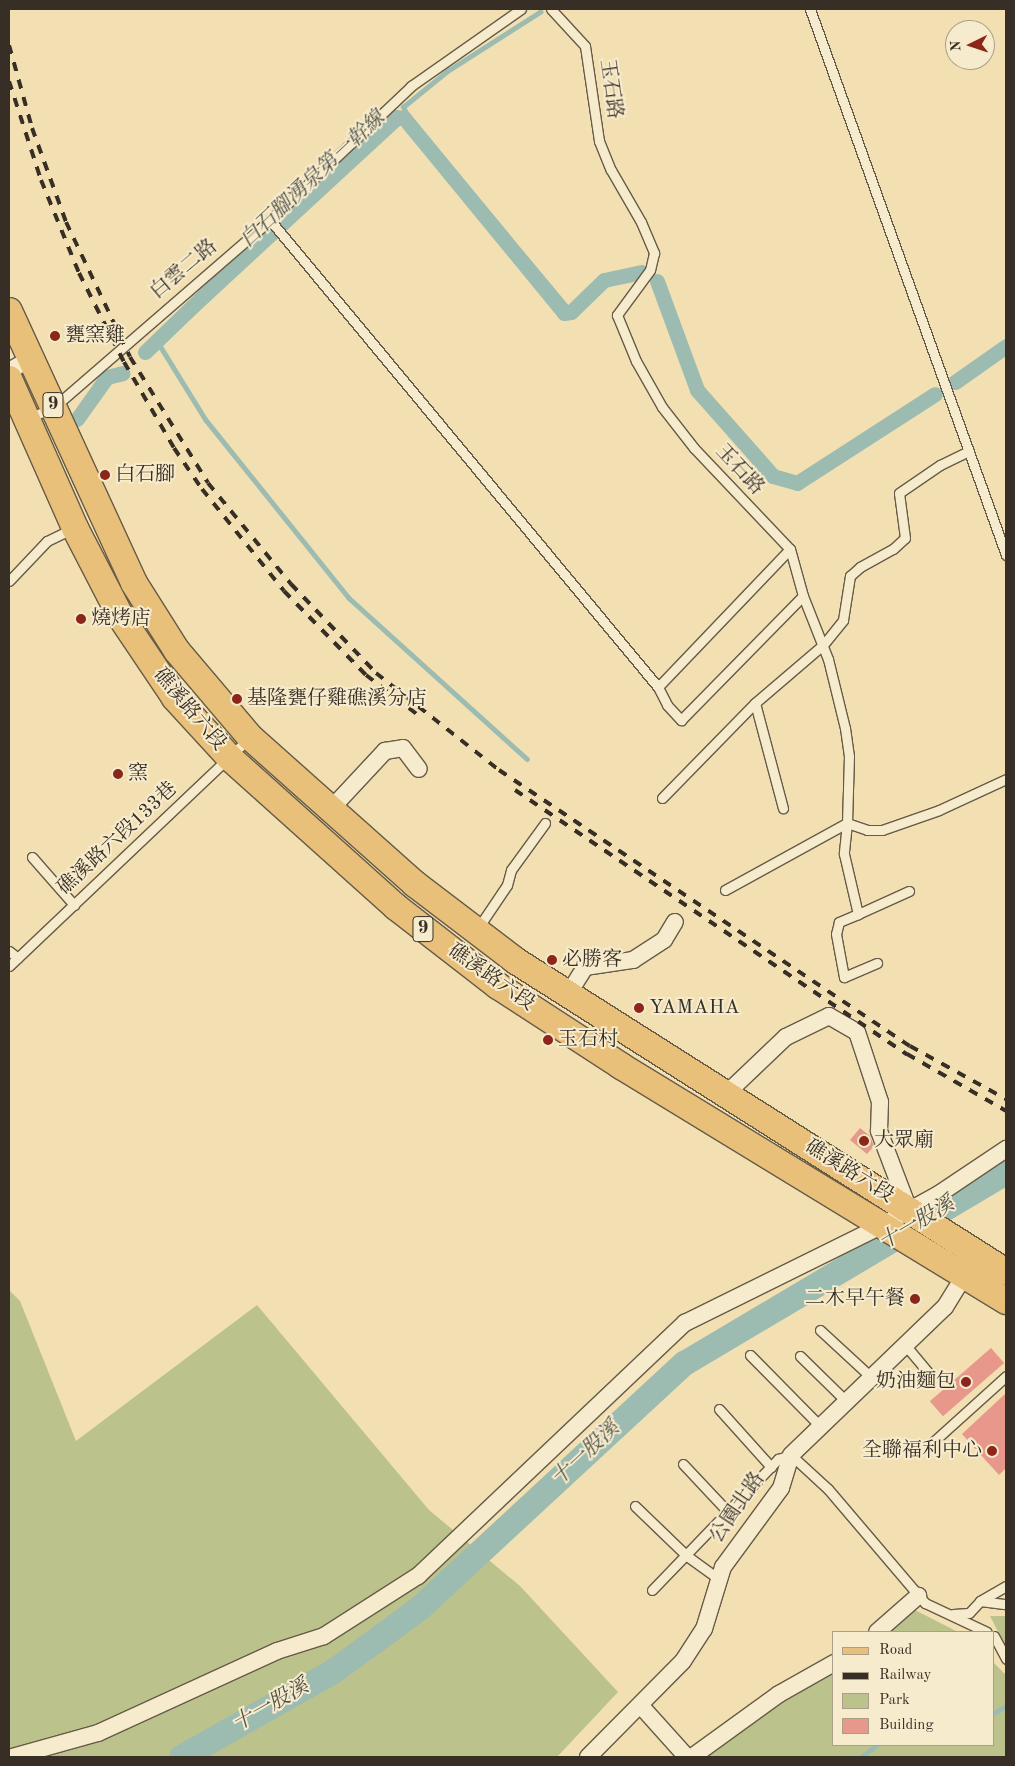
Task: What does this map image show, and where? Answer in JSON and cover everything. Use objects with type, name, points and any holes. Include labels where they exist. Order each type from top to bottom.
[{"type":"main road","name":"9","points":[[9,311],[20,365],[54,407]]},
{"type":"main road","name":"9","points":[[9,379],[72,520]]},
{"type":"main road","name":"礁溪路六段","points":[[54,407],[94,500],[134,583],[177,651],[250,736],[330,810],[476,932],[567,996],[920,1217],[971,1264],[1006,1301]]},
{"type":"main road","name":"礁溪路六段","points":[[72,520],[118,611],[149,662],[175,698],[230,758],[396,907],[498,986],[621,1066],[885,1228],[912,1244],[971,1264],[1006,1272]]},
{"type":"street","points":[[330,810],[385,751],[403,748],[419,769]]},
{"type":"street","points":[[567,996],[585,967],[633,960],[664,940],[675,922]]},
{"type":"street","points":[[725,1095],[786,1037],[829,1016],[857,1032],[880,1102],[879,1131],[920,1217]]},
{"type":"street","points":[[12,1757],[98,1733],[277,1651],[324,1636],[418,1576],[685,1323],[885,1228],[920,1217],[1006,1149]]},
{"type":"street","name":"公園北路","points":[[588,1757],[641,1706],[683,1661],[704,1629],[723,1567],[781,1488],[792,1455],[945,1307],[971,1264]]},
{"type":"street","points":[[878,1631],[918,1596]]},
{"type":"street","points":[[692,1757],[779,1694],[832,1664]]},
{"type":"street","points":[[641,1706],[687,1757]]},
{"type":"lane","name":"白雲二路","points":[[27,420],[54,407],[270,220],[412,86],[521,9]]},
{"type":"lane","name":"玉石路","points":[[551,9],[586,46],[600,141],[612,170],[642,222],[654,253],[650,270],[617,315],[636,361],[662,407],[694,448],[790,549],[803,596],[823,645],[849,756],[844,854],[858,914]]},
{"type":"lane","points":[[810,9],[1006,555]]},
{"type":"lane","points":[[270,220],[658,687],[667,706],[681,720],[803,596]]},
{"type":"lane","points":[[662,798],[755,703],[823,645],[843,620],[850,576],[860,567],[893,549],[905,538],[899,493],[940,464],[969,451]]},
{"type":"lane","points":[[9,581],[47,541],[72,520]]},
{"type":"lane","points":[[658,687],[790,549]]},
{"type":"lane","points":[[755,703],[783,808]]},
{"type":"lane","name":"礁溪路六段133巷","points":[[9,966],[230,758],[250,736]]},
{"type":"lane","points":[[725,890],[847,824],[868,830],[882,830],[939,810],[1006,779]]},
{"type":"lane","points":[[476,932],[507,885],[511,870],[546,823]]},
{"type":"lane","points":[[32,857],[74,904]]},
{"type":"lane","points":[[876,963],[844,976],[836,934],[838,922],[910,892]]},
{"type":"lane","points":[[9,951],[18,958]]},
{"type":"lane","points":[[820,1330],[872,1378]]},
{"type":"lane","points":[[906,1346],[931,1376]]},
{"type":"lane","points":[[750,1355],[821,1427]]},
{"type":"lane","points":[[800,1356],[847,1402]]},
{"type":"lane","points":[[933,1442],[1006,1376]]},
{"type":"lane","points":[[719,1409],[771,1467]]},
{"type":"lane","points":[[652,1590],[687,1556],[778,1459],[792,1455],[828,1489],[918,1596],[948,1615],[970,1622],[985,1631]]},
{"type":"lane","points":[[683,1464],[728,1512]]},
{"type":"lane","points":[[635,1506],[687,1556],[718,1579]]},
{"type":"lane","points":[[948,1615],[969,1613],[980,1601],[1006,1586]]},
{"type":"lane","points":[[980,1601],[1006,1604]]},
{"type":"lane","points":[[995,1638],[1006,1659]]},
{"type":"green space","points":[[9,1290],[20,1301],[76,1441],[257,1305],[429,1510],[520,1586],[618,1692],[557,1757],[9,1757]]},
{"type":"green space","points":[[909,1607],[956,1631],[877,1631]]},
{"type":"green space","points":[[990,1616],[1006,1616],[1006,1647]]},
{"type":"green space","points":[[995,1664],[1006,1675],[1006,1757],[703,1757],[832,1665],[832,1746],[995,1746]]},
{"type":"building","name":"大眾廟","points":[[860,1128],[870,1136],[874,1146],[867,1154],[850,1140]]},
{"type":"building","name":"奶油麵包","points":[[991,1348],[1004,1363],[943,1416],[930,1401]]},
{"type":"building","name":"全聯福利中心","points":[[1006,1393],[1006,1468],[999,1475],[962,1434]]},
{"type":"waterway","name":"白石腳湧泉第一幹線","points":[[155,342],[159,344],[407,115],[403,107],[446,72],[540,12]]},
{"type":"waterway","points":[[407,115],[571,312]]},
{"type":"waterway","points":[[284,219],[396,117],[404,118],[564,313],[571,312],[604,280],[641,272]]},
{"type":"waterway","points":[[145,352],[267,234]]},
{"type":"waterway","points":[[657,281],[697,390],[773,476],[797,483],[935,394]]},
{"type":"waterway","points":[[159,344],[206,420],[349,598],[527,759]]},
{"type":"waterway","points":[[955,382],[1006,346]]},
{"type":"waterway","points":[[77,419],[107,377],[123,373]]},
{"type":"waterway","name":"十一股溪","points":[[181,1757],[333,1671],[419,1608],[684,1363],[1006,1172]]},
{"type":"waterway","points":[[995,1712],[1006,1706]]},
{"type":"waterway","points":[[861,1757],[876,1746]]},
{"type":"railway","points":[[9,45],[32,128],[66,222],[130,357],[208,483],[291,584],[376,673],[499,770],[910,1046],[1006,1099]]},
{"type":"railway","points":[[9,81],[41,180],[79,273],[124,362],[174,448],[202,489],[284,591],[366,675],[418,715]]},
{"type":"railway","points":[[515,790],[907,1054],[1006,1111]]},
{"type":"place","name":"甕窯雞","points":[[55,336]]},
{"type":"place","name":"白石腳","points":[[105,475]]},
{"type":"place","name":"燒烤店","points":[[81,619]]},
{"type":"place","name":"基隆甕仔雞礁溪分店","points":[[237,699]]},
{"type":"place","name":"窯","points":[[118,774]]},
{"type":"place","name":"必勝客","points":[[552,960]]},
{"type":"place","name":"YAMAHA","points":[[639,1008]]},
{"type":"place","name":"玉石村","points":[[548,1040]]},
{"type":"place","name":"大眾廟","points":[[864,1141]]},
{"type":"place","name":"二木早午餐","points":[[915,1299]]},
{"type":"place","name":"奶油麵包","points":[[966,1382]]},
{"type":"place","name":"全聯福利中心","points":[[992,1451]]}]
